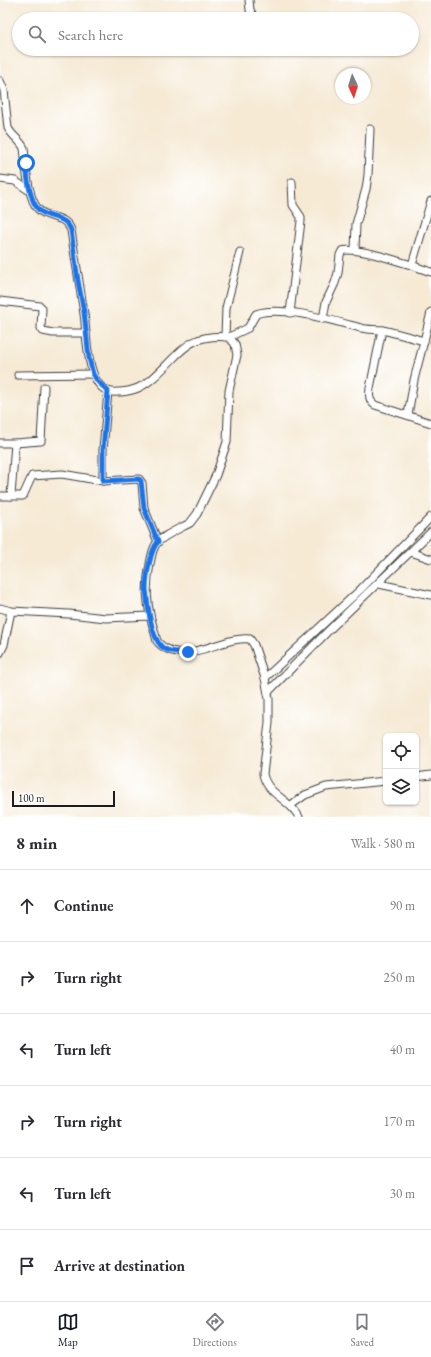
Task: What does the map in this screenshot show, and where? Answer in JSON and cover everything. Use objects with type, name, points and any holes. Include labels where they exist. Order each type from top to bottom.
[{"type":"street","points":[[249,0],[251,12]]},
{"type":"street","points":[[0,81],[4,90],[8,128],[10,133],[18,139],[24,148],[30,191],[36,208],[42,213],[65,221],[69,224],[89,358],[93,374],[98,382],[108,391],[127,391],[139,388],[154,378],[178,352],[188,345],[198,340],[227,337],[248,328],[256,314],[267,312],[290,313],[363,328],[382,330],[424,340]]},
{"type":"street","points":[[355,250],[356,224],[366,189],[368,175],[370,129]]},
{"type":"street","points":[[0,179],[15,181],[30,191]]},
{"type":"street","points":[[290,313],[301,220],[301,217],[293,205],[292,182]]},
{"type":"street","points":[[412,265],[431,201]]},
{"type":"street","points":[[323,319],[326,302],[338,273],[340,255],[342,251],[355,250],[412,265],[431,272]]},
{"type":"street","points":[[240,252],[226,308],[227,337],[235,344],[237,355],[229,391],[227,442],[223,458],[194,519],[155,545],[146,590],[150,616],[157,641],[163,648],[174,652],[188,652],[210,648],[242,638],[250,639],[254,645],[265,678],[269,699],[269,723],[263,774],[264,781],[270,789],[291,806],[298,817]]},
{"type":"street","points":[[0,301],[40,306],[42,308],[43,331],[53,333],[86,333]]},
{"type":"street","points":[[408,415],[414,380],[430,323],[431,312]]},
{"type":"street","points":[[382,330],[370,388],[369,398],[371,402],[375,405],[431,422]]},
{"type":"street","points":[[18,375],[93,374]]},
{"type":"street","points":[[0,443],[41,441],[44,387]]},
{"type":"street","points":[[103,481],[103,450],[108,391]]},
{"type":"street","points":[[11,496],[14,442]]},
{"type":"street","points":[[0,496],[23,496],[32,476],[62,474],[103,481],[139,479],[141,481],[144,508],[158,542]]},
{"type":"street","points":[[265,678],[360,589],[431,517]]},
{"type":"street","points":[[268,692],[328,631],[379,584],[431,532]]},
{"type":"street","points":[[411,552],[431,559]]},
{"type":"street","points":[[379,584],[431,595]]},
{"type":"street","points":[[0,608],[119,619],[150,616]]},
{"type":"street","points":[[0,653],[4,645],[11,610]]},
{"type":"street","points":[[419,777],[431,775]]},
{"type":"street","points":[[291,806],[305,795],[326,787],[383,781]]},
{"type":"route","points":[[26,163],[27,180],[36,208],[42,213],[65,221],[69,224],[71,230],[84,312],[89,358],[93,374],[103,388],[108,391],[103,450],[103,481],[139,479],[142,483],[144,508],[158,542],[155,545],[152,555],[147,579],[146,590],[150,616],[157,641],[163,648],[174,652],[188,652]]}]
